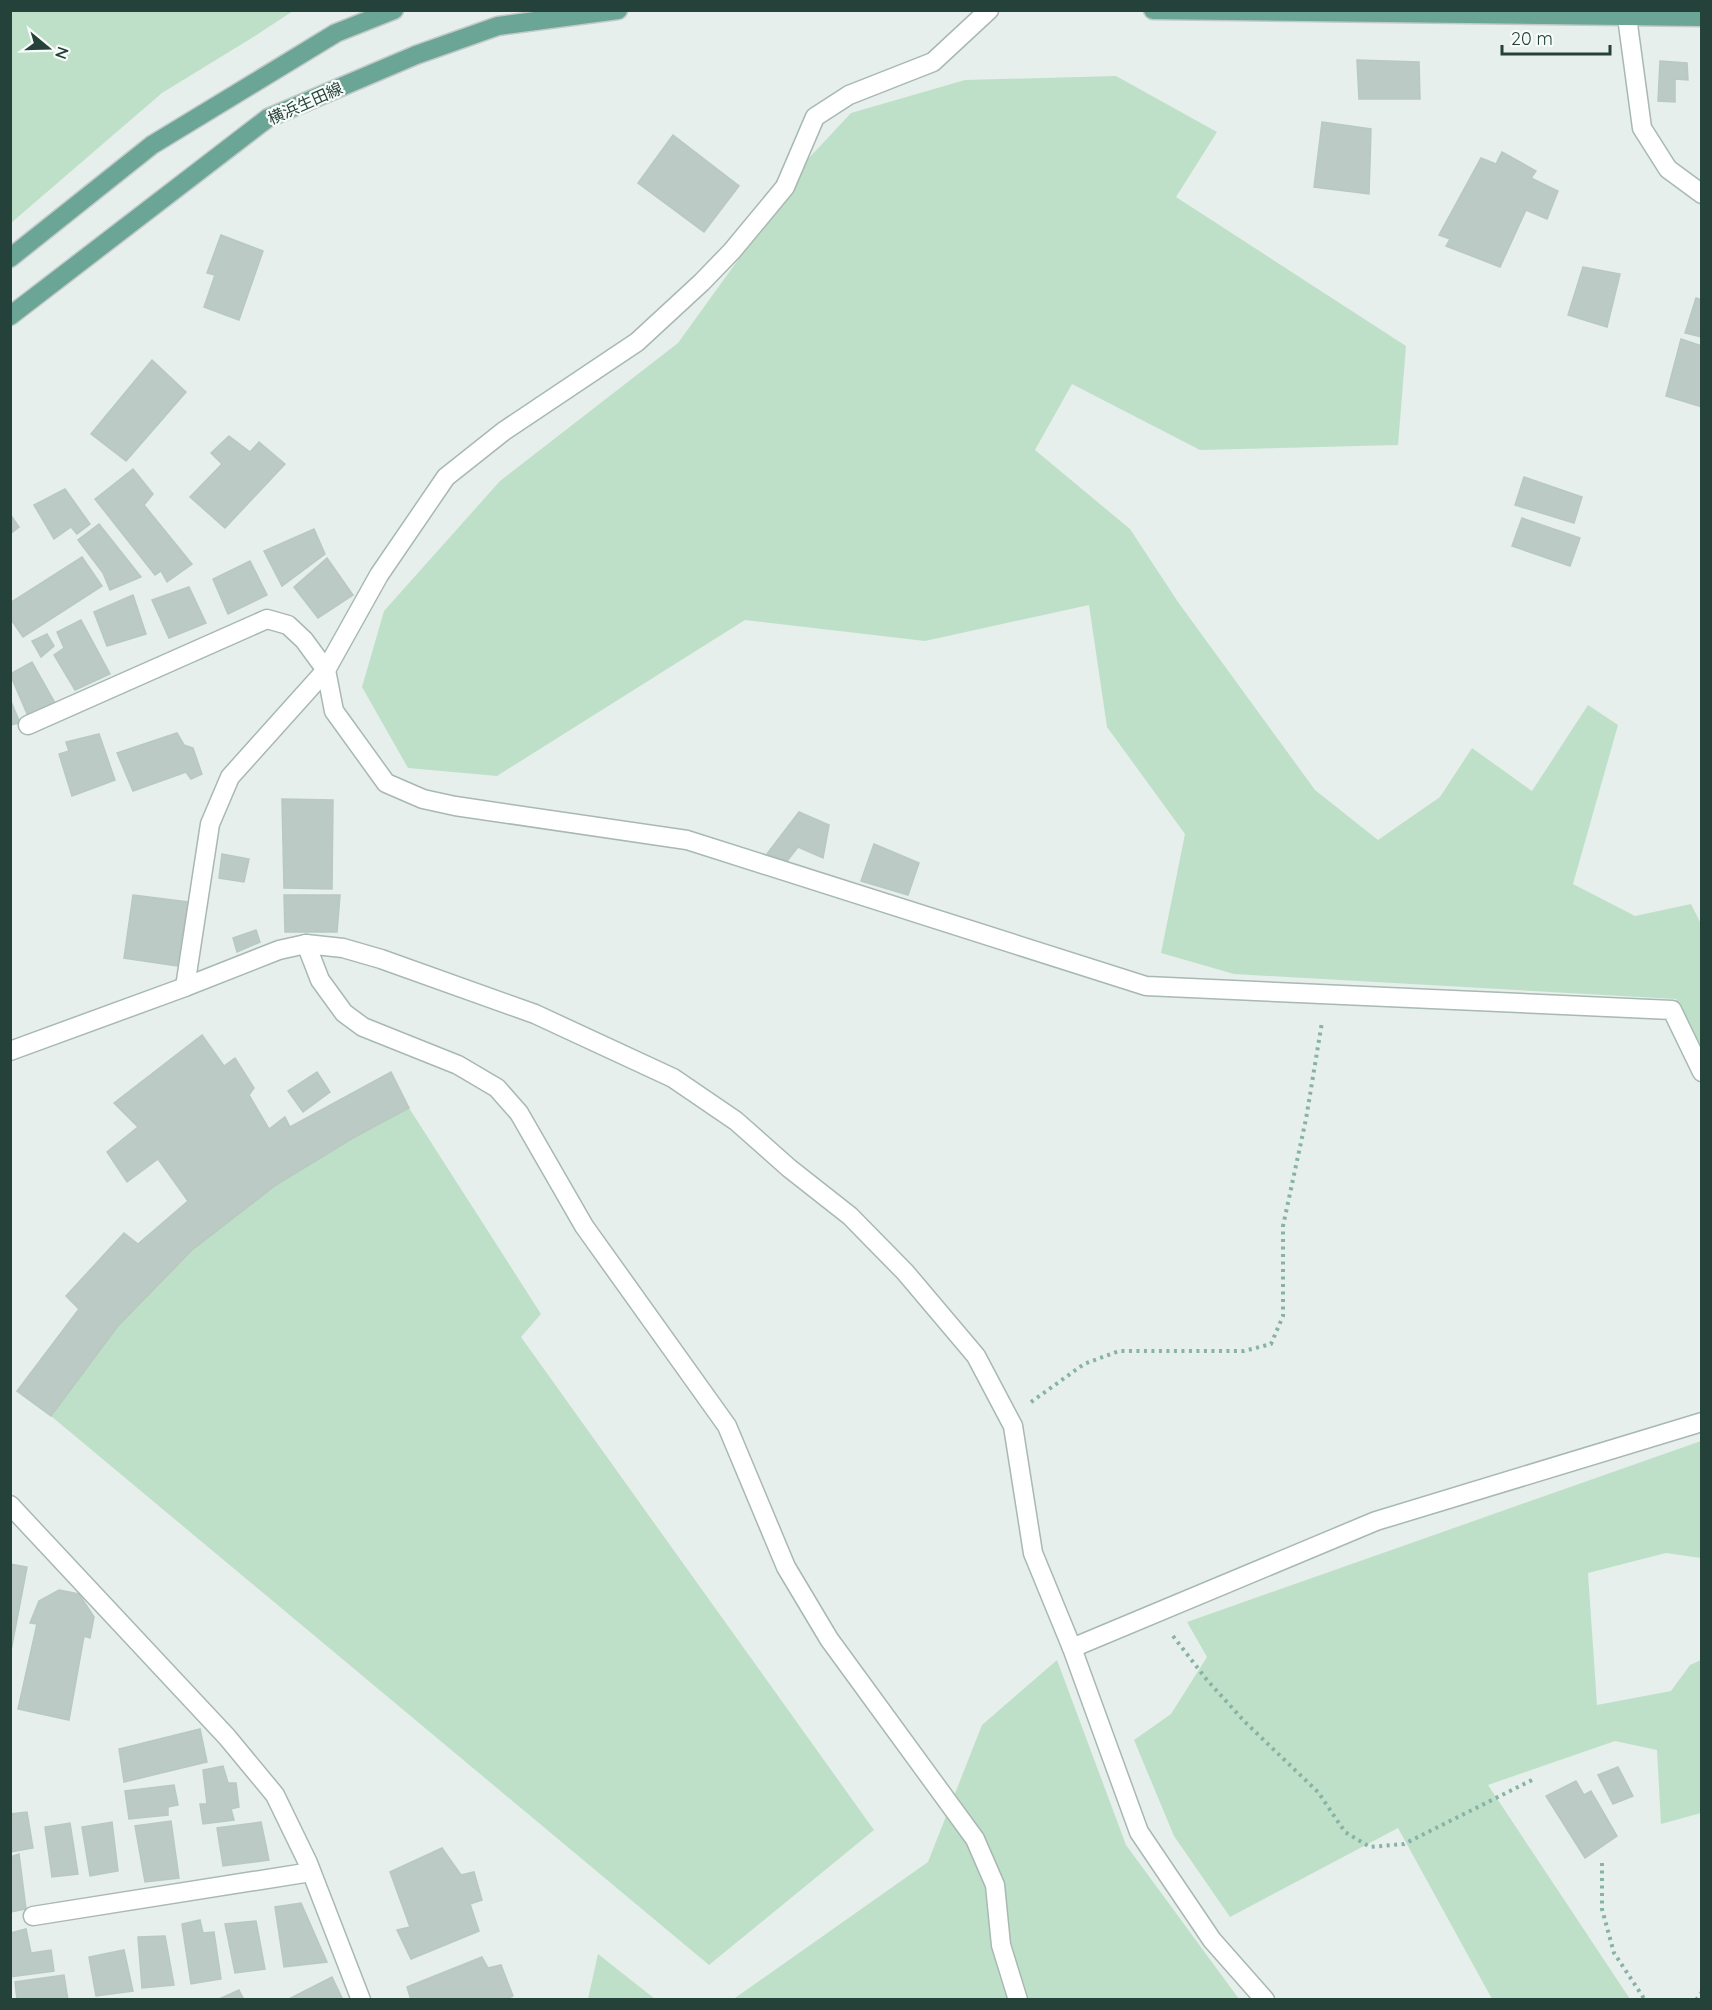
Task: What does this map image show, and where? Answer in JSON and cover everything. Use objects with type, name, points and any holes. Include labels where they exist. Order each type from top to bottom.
[{"type":"main road","points":[[10,258],[152,145],[336,33],[394,10]]},
{"type":"main road","name":"横浜生田線","points":[[10,316],[268,118],[416,54],[498,26],[618,10]]},
{"type":"main road","points":[[1153,10],[1627,17],[1701,16]]},
{"type":"street","points":[[185,987],[210,824],[230,777],[326,670],[379,575],[446,477],[504,431],[637,342],[702,282],[732,251],[785,187],[815,117],[849,95],[933,62],[989,10]]},
{"type":"street","points":[[1627,17],[1642,128],[1668,170],[1701,194]]},
{"type":"street","points":[[28,724],[267,619],[288,625],[304,640],[326,670],[334,711],[386,783],[423,799],[455,806],[687,840],[1146,986],[1672,1010],[1701,1072]]},
{"type":"street","points":[[306,944],[320,980],[344,1013],[363,1027],[458,1065],[497,1088],[519,1113],[584,1226],[727,1426],[786,1567],[829,1640],[921,1762],[975,1839],[995,1885],[1001,1945],[1018,2000]]},
{"type":"street","points":[[10,1051],[279,950],[306,944],[343,948],[381,959],[535,1014],[673,1078],[736,1121],[789,1168],[850,1216],[905,1272],[976,1356],[1013,1426],[1033,1553],[1072,1648],[1139,1833],[1212,1940],[1265,2000]]},
{"type":"street","points":[[1072,1648],[1376,1521],[1701,1422]]},
{"type":"street","points":[[10,1505],[227,1737],[275,1795],[311,1872],[361,2000]]},
{"type":"street","points":[[33,1916],[311,1872]]},
{"type":"path","points":[[1013,1426],[1035,1398],[1084,1364],[1119,1351],[1244,1352],[1271,1344],[1282,1316],[1283,1226],[1306,1119],[1326,995]]},
{"type":"path","points":[[1155,1613],[1207,1680],[1245,1722],[1318,1792],[1345,1832],[1370,1846],[1404,1844],[1532,1780]]},
{"type":"path","points":[[1602,1863],[1602,1909],[1614,1953],[1645,2000]]},
{"type":"path","points":[[1696,2000],[1701,1992]]},
{"type":"green space","points":[[11,10],[293,11],[162,93],[11,223]]},
{"type":"green space","points":[[1116,76],[1217,132],[1176,197],[1406,346],[1398,445],[1200,450],[1072,384],[1035,450],[1130,529],[1178,602],[1315,790],[1378,840],[1440,797],[1472,748],[1532,791],[1588,705],[1618,725],[1573,884],[1635,916],[1691,904],[1701,924],[1701,1051],[1676,999],[1234,974],[1161,953],[1185,834],[1107,727],[1089,605],[925,641],[745,620],[497,776],[408,768],[362,687],[384,611],[500,481],[678,343],[743,253],[766,204],[851,113],[965,80]]},
{"type":"green space","points":[[409,1108],[541,1314],[521,1337],[874,1830],[709,1965],[51,1416],[118,1326],[192,1250],[276,1185],[353,1138]]},
{"type":"green space","points":[[1701,1441],[1701,1558],[1666,1553],[1588,1573],[1597,1705],[1671,1691],[1690,1665],[1701,1660],[1701,1813],[1661,1824],[1657,1750],[1615,1741],[1488,1785],[1630,1999],[1492,1999],[1398,1828],[1230,1917],[1174,1836],[1134,1740],[1171,1714],[1207,1657],[1187,1622]]},
{"type":"green space","points":[[1057,1660],[1126,1845],[1239,1999],[732,2000],[928,1862],[982,1725]]},
{"type":"green space","points":[[598,1954],[655,1999],[588,1999]]},
{"type":"building","points":[[1357,60],[1419,62],[1420,99],[1359,99]]},
{"type":"building","points":[[1660,61],[1687,63],[1688,80],[1675,79],[1675,102],[1658,101]]},
{"type":"building","points":[[1322,122],[1371,129],[1369,194],[1314,187]]},
{"type":"building","points":[[673,135],[739,186],[704,232],[638,183]]},
{"type":"building","points":[[1502,152],[1536,171],[1531,178],[1558,191],[1547,219],[1526,210],[1500,267],[1446,246],[1450,239],[1439,235],[1481,158],[1496,164]]},
{"type":"building","points":[[221,235],[263,251],[239,320],[204,307],[215,275],[207,273]]},
{"type":"building","points":[[1583,267],[1620,274],[1607,327],[1568,315]]},
{"type":"building","points":[[1696,298],[1702,300],[1702,337],[1685,333]]},
{"type":"building","points":[[1681,339],[1702,346],[1702,407],[1666,396]]},
{"type":"building","points":[[152,360],[186,392],[126,461],[91,434]]},
{"type":"building","points":[[229,436],[250,452],[259,442],[285,464],[225,528],[190,497],[222,464],[211,453]]},
{"type":"building","points":[[133,469],[153,494],[144,505],[192,564],[167,582],[161,571],[155,575],[95,499]]},
{"type":"building","points":[[1524,477],[1582,497],[1574,523],[1515,505]]},
{"type":"building","points":[[65,489],[90,524],[77,534],[71,527],[54,539],[34,505]]},
{"type":"building","points":[[10,514],[19,527],[10,534]]},
{"type":"building","points":[[1522,518],[1580,538],[1570,566],[1512,546]]},
{"type":"building","points":[[99,524],[141,577],[110,590],[103,573],[78,540]]},
{"type":"building","points":[[314,529],[325,554],[282,586],[264,551]]},
{"type":"building","points":[[82,557],[102,586],[23,637],[10,618],[10,603]]},
{"type":"building","points":[[327,558],[353,595],[318,618],[294,587]]},
{"type":"building","points":[[250,561],[267,595],[228,614],[213,579]]},
{"type":"building","points":[[189,587],[206,623],[169,638],[152,600]]},
{"type":"building","points":[[133,595],[146,634],[107,646],[94,612]]},
{"type":"building","points":[[81,620],[110,674],[75,690],[54,655],[64,648],[57,632]]},
{"type":"building","points":[[47,634],[54,646],[41,657],[32,641]]},
{"type":"building","points":[[32,662],[55,703],[28,716],[10,674]]},
{"type":"building","points":[[10,699],[20,723],[10,725]]},
{"type":"building","points":[[177,733],[184,745],[193,748],[202,774],[191,779],[186,772],[133,791],[117,753]]},
{"type":"building","points":[[99,734],[115,780],[72,796],[59,754],[69,751],[66,742]]},
{"type":"building","points":[[282,799],[333,800],[332,889],[284,888]]},
{"type":"building","points":[[799,812],[829,825],[823,858],[798,847],[787,861],[767,854]]},
{"type":"building","points":[[874,844],[919,863],[908,895],[861,881]]},
{"type":"building","points":[[222,854],[249,859],[244,882],[219,878]]},
{"type":"building","points":[[133,895],[188,902],[177,966],[124,958]]},
{"type":"building","points":[[284,895],[340,895],[337,932],[285,932]]},
{"type":"building","points":[[256,930],[260,942],[237,952],[233,938]]},
{"type":"building","points":[[202,1035],[224,1066],[235,1058],[254,1088],[249,1095],[269,1129],[285,1117],[290,1127],[391,1072],[409,1108],[353,1138],[276,1185],[192,1250],[118,1326],[51,1416],[17,1391],[79,1309],[66,1296],[124,1233],[138,1244],[188,1201],[158,1159],[127,1182],[107,1152],[138,1127],[114,1103]]},
{"type":"building","points":[[317,1072],[330,1092],[303,1112],[288,1091]]},
{"type":"building","points":[[10,1564],[27,1567],[10,1656]]},
{"type":"building","points":[[59,1590],[79,1594],[94,1617],[90,1638],[84,1636],[69,1720],[18,1709],[37,1624],[30,1623],[39,1601]]},
{"type":"building","points":[[200,1729],[207,1762],[124,1782],[119,1749]]},
{"type":"building","points":[[223,1766],[228,1783],[236,1783],[239,1807],[231,1809],[234,1820],[203,1824],[200,1804],[207,1804],[203,1770]]},
{"type":"building","points":[[1618,1767],[1633,1796],[1613,1804],[1598,1775]]},
{"type":"building","points":[[1576,1781],[1584,1795],[1591,1791],[1617,1836],[1585,1858],[1546,1796]]},
{"type":"building","points":[[174,1785],[178,1805],[168,1807],[168,1815],[129,1819],[125,1791]]},
{"type":"building","points":[[27,1812],[33,1848],[10,1852],[10,1814]]},
{"type":"building","points":[[171,1821],[179,1878],[145,1882],[135,1826]]},
{"type":"building","points":[[112,1822],[118,1871],[90,1876],[82,1827]]},
{"type":"building","points":[[261,1822],[269,1860],[223,1866],[217,1828]]},
{"type":"building","points":[[70,1823],[78,1874],[52,1877],[45,1827]]},
{"type":"building","points":[[442,1848],[461,1875],[474,1872],[482,1900],[470,1904],[479,1931],[411,1959],[397,1930],[410,1927],[390,1872]]},
{"type":"building","points":[[19,1854],[26,1909],[10,1912],[10,1857]]},
{"type":"building","points":[[301,1903],[327,1962],[284,1967],[275,1907]]},
{"type":"building","points":[[200,1920],[203,1933],[214,1932],[221,1979],[191,1984],[182,1924]]},
{"type":"building","points":[[256,1921],[265,1969],[235,1973],[225,1924]]},
{"type":"building","points":[[26,1929],[31,1953],[51,1950],[54,1971],[10,1977],[10,1933]]},
{"type":"building","points":[[165,1936],[174,1985],[142,1988],[138,1937]]},
{"type":"building","points":[[124,1950],[133,1991],[96,1996],[89,1957]]},
{"type":"building","points":[[482,1957],[488,1968],[501,1965],[513,1996],[505,2000],[411,2000],[407,1987]]},
{"type":"building","points":[[64,1975],[68,2000],[17,2000],[15,1982]]},
{"type":"building","points":[[332,1977],[343,2000],[287,2000]]},
{"type":"building","points":[[239,1990],[244,2000],[217,2000]]}]
